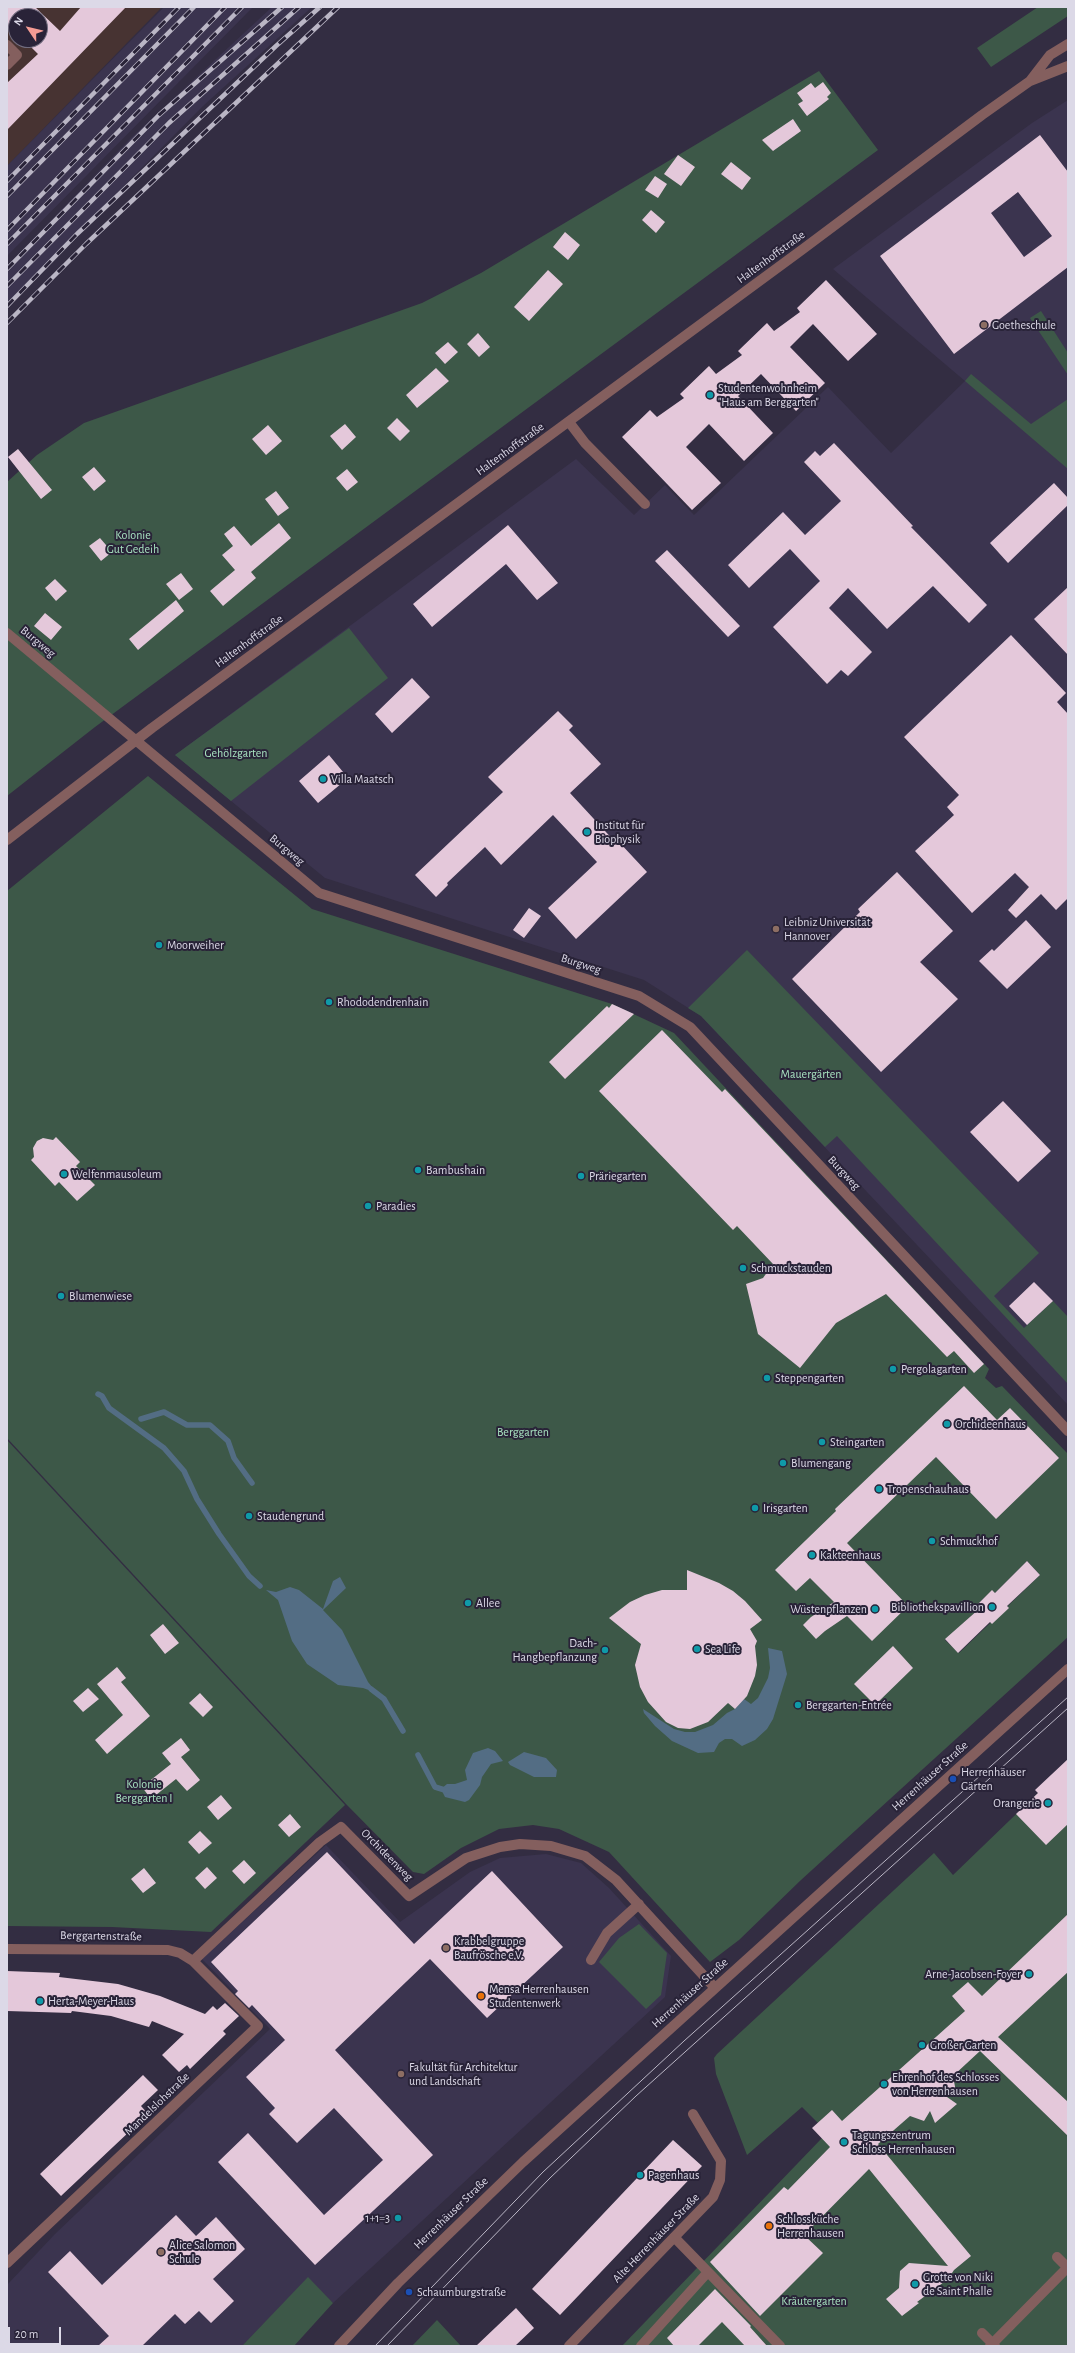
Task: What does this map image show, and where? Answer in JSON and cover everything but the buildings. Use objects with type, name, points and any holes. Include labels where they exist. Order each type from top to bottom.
[{"type":"street","name":"Haltenhoffstraße","points":[[1030,81],[1050,55],[1068,44]]},
{"type":"street","points":[[7,45],[17,54],[7,65]]},
{"type":"street","name":"Haltenhoffstraße","points":[[7,840],[136,741],[963,129],[1030,81],[1068,66]]},
{"type":"street","points":[[569,422],[585,443],[645,504]]},
{"type":"street","name":"Burgweg","points":[[7,633],[318,893],[639,996],[690,1027],[1068,1431]]},
{"type":"street","name":"Herrenhäuser Straße","points":[[339,2346],[398,2283],[523,2162],[1068,1669]]},
{"type":"street","name":"Orchideenweg","points":[[193,1961],[320,1842],[341,1828],[409,1896],[466,1858],[520,1844],[551,1846],[585,1856],[616,1880],[715,1988]]},
{"type":"street","points":[[591,1960],[607,1933],[639,1904]]},
{"type":"street","name":"Berggartenstraße","points":[[7,1949],[168,1950],[180,1953],[193,1961]]},
{"type":"street","name":"Mandelslohstraße","points":[[7,2263],[258,2026],[193,1961]]},
{"type":"street","name":"Alte Herrenhäuser Straße","points":[[569,2346],[713,2197],[720,2180],[721,2161],[693,2114]]},
{"type":"street","points":[[675,2238],[780,2346]]},
{"type":"street","points":[[982,2333],[992,2345],[1068,2268],[1057,2257]]},
{"type":"street","points":[[641,2346],[708,2272]]},
{"type":"shaded area","points":[[7,7],[162,7],[7,166]]},
{"type":"shaded area","points":[[164,7],[253,7],[7,256],[7,166]]},
{"type":"shaded area","points":[[272,7],[312,7],[203,106],[7,304],[7,266],[131,138]]},
{"type":"shaded area","name":"Leibniz Universität Hannover","points":[[1068,100],[1068,1405],[701,1016],[644,980],[325,878],[175,755],[576,459],[634,515],[665,485],[694,515],[828,387],[891,453],[965,381],[833,269],[1032,123]]},
{"type":"shaded area","name":"Fakultät für Architektur und Landschaft","points":[[326,1845],[400,1922],[470,1872],[500,1858],[546,1854],[581,1863],[609,1888],[671,1956],[665,1997],[333,2303],[308,2278],[242,2346],[7,2346],[7,2285],[55,2234],[270,2029],[202,1959]]},
{"type":"green space","points":[[1038,7],[1068,7],[1068,16],[991,67],[977,48]]},
{"type":"green space","name":"Kolonie Gut Gedeih","points":[[819,71],[878,150],[95,727],[7,796],[7,482],[37,455],[84,423],[422,303],[481,273]]},
{"type":"green space","points":[[1041,311],[1068,353],[1068,375],[1030,318]]},
{"type":"green space","points":[[971,374],[1031,424],[1068,399],[1068,469],[965,381]]},
{"type":"green space","name":"Gehölzgarten","points":[[349,628],[388,678],[231,801],[175,755]]},
{"type":"green space","name":"Berggarten","points":[[148,776],[312,909],[612,1004],[674,1033],[989,1369],[985,1378],[996,1388],[1002,1386],[1068,1454],[1068,1637],[801,1880],[739,1940],[710,1962],[609,1852],[559,1829],[533,1825],[499,1829],[461,1848],[424,1874],[413,1872],[346,1804],[7,1438],[7,891]],"holes":[[[1027,1561],[1040,1575],[959,1653],[945,1640],[979,1609],[976,1606],[984,1598],[992,1591],[995,1593]]]},
{"type":"green space","name":"Mauergärten","points":[[747,950],[1039,1253],[994,1296],[1024,1328],[1053,1301],[1068,1317],[1068,1384],[837,1136],[825,1147],[701,1016],[688,1008]]},
{"type":"green space","name":"Kolonie Berggarten I","points":[[7,1440],[345,1805],[211,1932],[112,1927],[7,1926]]},
{"type":"green space","name":"Großer Garten","points":[[1068,1759],[1068,2346],[622,2346],[822,2138],[818,2123],[802,2107],[747,2155],[716,2074],[714,2058],[717,2054],[934,1853],[953,1875],[1038,1793]]},
{"type":"green space","points":[[639,1924],[667,1953],[661,1995],[646,2009],[599,1962],[619,1938]]},
{"type":"green space","points":[[308,2277],[333,2303],[294,2346],[242,2346]]},
{"type":"green space","points":[[437,2320],[461,2346],[412,2346]]},
{"type":"water","points":[[340,1577],[346,1588],[323,1610],[342,1630],[368,1682],[377,1693],[363,1688],[338,1685],[307,1664],[292,1641],[278,1600],[266,1590],[276,1592],[290,1587],[299,1590],[323,1609],[333,1581]]},
{"type":"water","points":[[768,1648],[782,1651],[787,1674],[773,1719],[767,1729],[755,1740],[742,1746],[732,1739],[725,1739],[719,1743],[714,1752],[698,1753],[672,1741],[655,1726],[644,1713],[643,1709],[674,1729],[685,1732],[695,1732],[713,1725],[727,1713],[735,1709],[744,1699],[751,1704],[758,1698],[768,1678],[770,1668]]},
{"type":"water","points":[[488,1748],[495,1751],[503,1761],[491,1764],[482,1777],[480,1785],[469,1800],[465,1802],[445,1797],[441,1789],[447,1784],[455,1784],[467,1780],[465,1770],[473,1753]]},
{"type":"water","points":[[524,1752],[546,1758],[557,1770],[556,1777],[534,1777],[510,1765],[508,1762]]},
{"type":"waterway","points":[[98,1394],[102,1396],[109,1408],[164,1448],[184,1471],[197,1499],[219,1534],[249,1576],[260,1586]]},
{"type":"waterway","points":[[141,1419],[164,1412],[187,1425],[210,1425],[228,1441],[234,1458],[252,1483]]},
{"type":"waterway","points":[[371,1689],[384,1699],[403,1731]]},
{"type":"waterway","points":[[418,1755],[435,1787],[448,1791]]},
{"type":"tram line","points":[[375,2346],[543,2172],[684,2041],[1068,1697]]},
{"type":"tram line","points":[[387,2346],[550,2178],[636,2096],[1068,1708]]},
{"type":"railway","points":[[7,181],[179,7]]},
{"type":"railway","points":[[7,196],[194,7]]},
{"type":"railway","points":[[7,230],[225,7]]},
{"type":"railway","points":[[7,244],[242,7]]},
{"type":"railway","points":[[7,269],[159,115],[282,7]]},
{"type":"railway","points":[[7,286],[169,123],[299,7]]},
{"type":"railway","points":[[7,306],[77,234],[276,46],[320,7]]},
{"type":"railway","points":[[7,323],[86,244],[338,7]]},
{"type":"place","name":"Goetheschule","points":[[984,325]]},
{"type":"place","name":"Studentenwohnheim \"Haus am Berggarten\"","points":[[710,395]]},
{"type":"place","name":"Villa Maatsch","points":[[323,779]]},
{"type":"place","name":"Institut für Biophysik","points":[[587,832]]},
{"type":"place","name":"Leibniz Universität Hannover","points":[[776,929]]},
{"type":"place","name":"Moorweiher","points":[[159,945]]},
{"type":"place","name":"Rhododendrenhain","points":[[329,1002]]},
{"type":"place","name":"Bambushain","points":[[418,1170]]},
{"type":"place","name":"Welfenmausoleum","points":[[64,1174]]},
{"type":"place","name":"Präriegarten","points":[[581,1176]]},
{"type":"place","name":"Paradies","points":[[368,1206]]},
{"type":"place","name":"Schmuckstauden","points":[[743,1268]]},
{"type":"place","name":"Blumenwiese","points":[[61,1296]]},
{"type":"place","name":"Pergolagarten","points":[[893,1369]]},
{"type":"place","name":"Steppengarten","points":[[767,1378]]},
{"type":"place","name":"Orchideenhaus","points":[[947,1424]]},
{"type":"place","name":"Steingarten","points":[[822,1442]]},
{"type":"place","name":"Blumengang","points":[[783,1463]]},
{"type":"place","name":"Tropenschauhaus","points":[[879,1489]]},
{"type":"place","name":"Irisgarten","points":[[755,1508]]},
{"type":"place","name":"Staudengrund","points":[[249,1516]]},
{"type":"place","name":"Schmuckhof","points":[[932,1541]]},
{"type":"place","name":"Kakteenhaus","points":[[812,1555]]},
{"type":"place","name":"Allee","points":[[468,1603]]},
{"type":"place","name":"Bibliothekspavillion","points":[[992,1607]]},
{"type":"place","name":"Wüstenpflanzen","points":[[875,1609]]},
{"type":"place","name":"Sea Life","points":[[697,1649]]},
{"type":"place","name":"Dach- Hangbepflanzung","points":[[605,1650]]},
{"type":"place","name":"Berggarten-Entrée","points":[[798,1705]]},
{"type":"place","name":"Herrenhäuser Gärten","points":[[953,1779]]},
{"type":"place","name":"Orangerie","points":[[1048,1803]]},
{"type":"place","name":"Krabbelgruppe Baufrösche e.V.","points":[[446,1948]]},
{"type":"place","name":"Arne-Jacobsen-Foyer","points":[[1029,1974]]},
{"type":"place","name":"Mensa Herrenhausen Studentenwerk","points":[[481,1996]]},
{"type":"place","name":"Herta-Meyer-Haus","points":[[40,2001]]},
{"type":"place","name":"Großer Garten","points":[[922,2045]]},
{"type":"place","name":"Fakultät für Architektur und Landschaft","points":[[401,2074]]},
{"type":"place","name":"Ehrenhof des Schlosses von Herrenhausen","points":[[884,2084]]},
{"type":"place","name":"Tagungszentrum Schloss Herrenhausen","points":[[844,2142]]},
{"type":"place","name":"Pagenhaus","points":[[640,2175]]},
{"type":"place","name":"1+1=3","points":[[398,2218]]},
{"type":"place","name":"Schlossküche Herrenhausen","points":[[769,2226]]},
{"type":"place","name":"Alice Salomon Schule","points":[[161,2252]]},
{"type":"place","name":"Grotte von Niki de Saint Phalle","points":[[915,2284]]},
{"type":"place","name":"Schaumburgstraße","points":[[409,2292]]},
{"type":"park label","name":"Kräutergarten","points":[[814,2301]]}]
